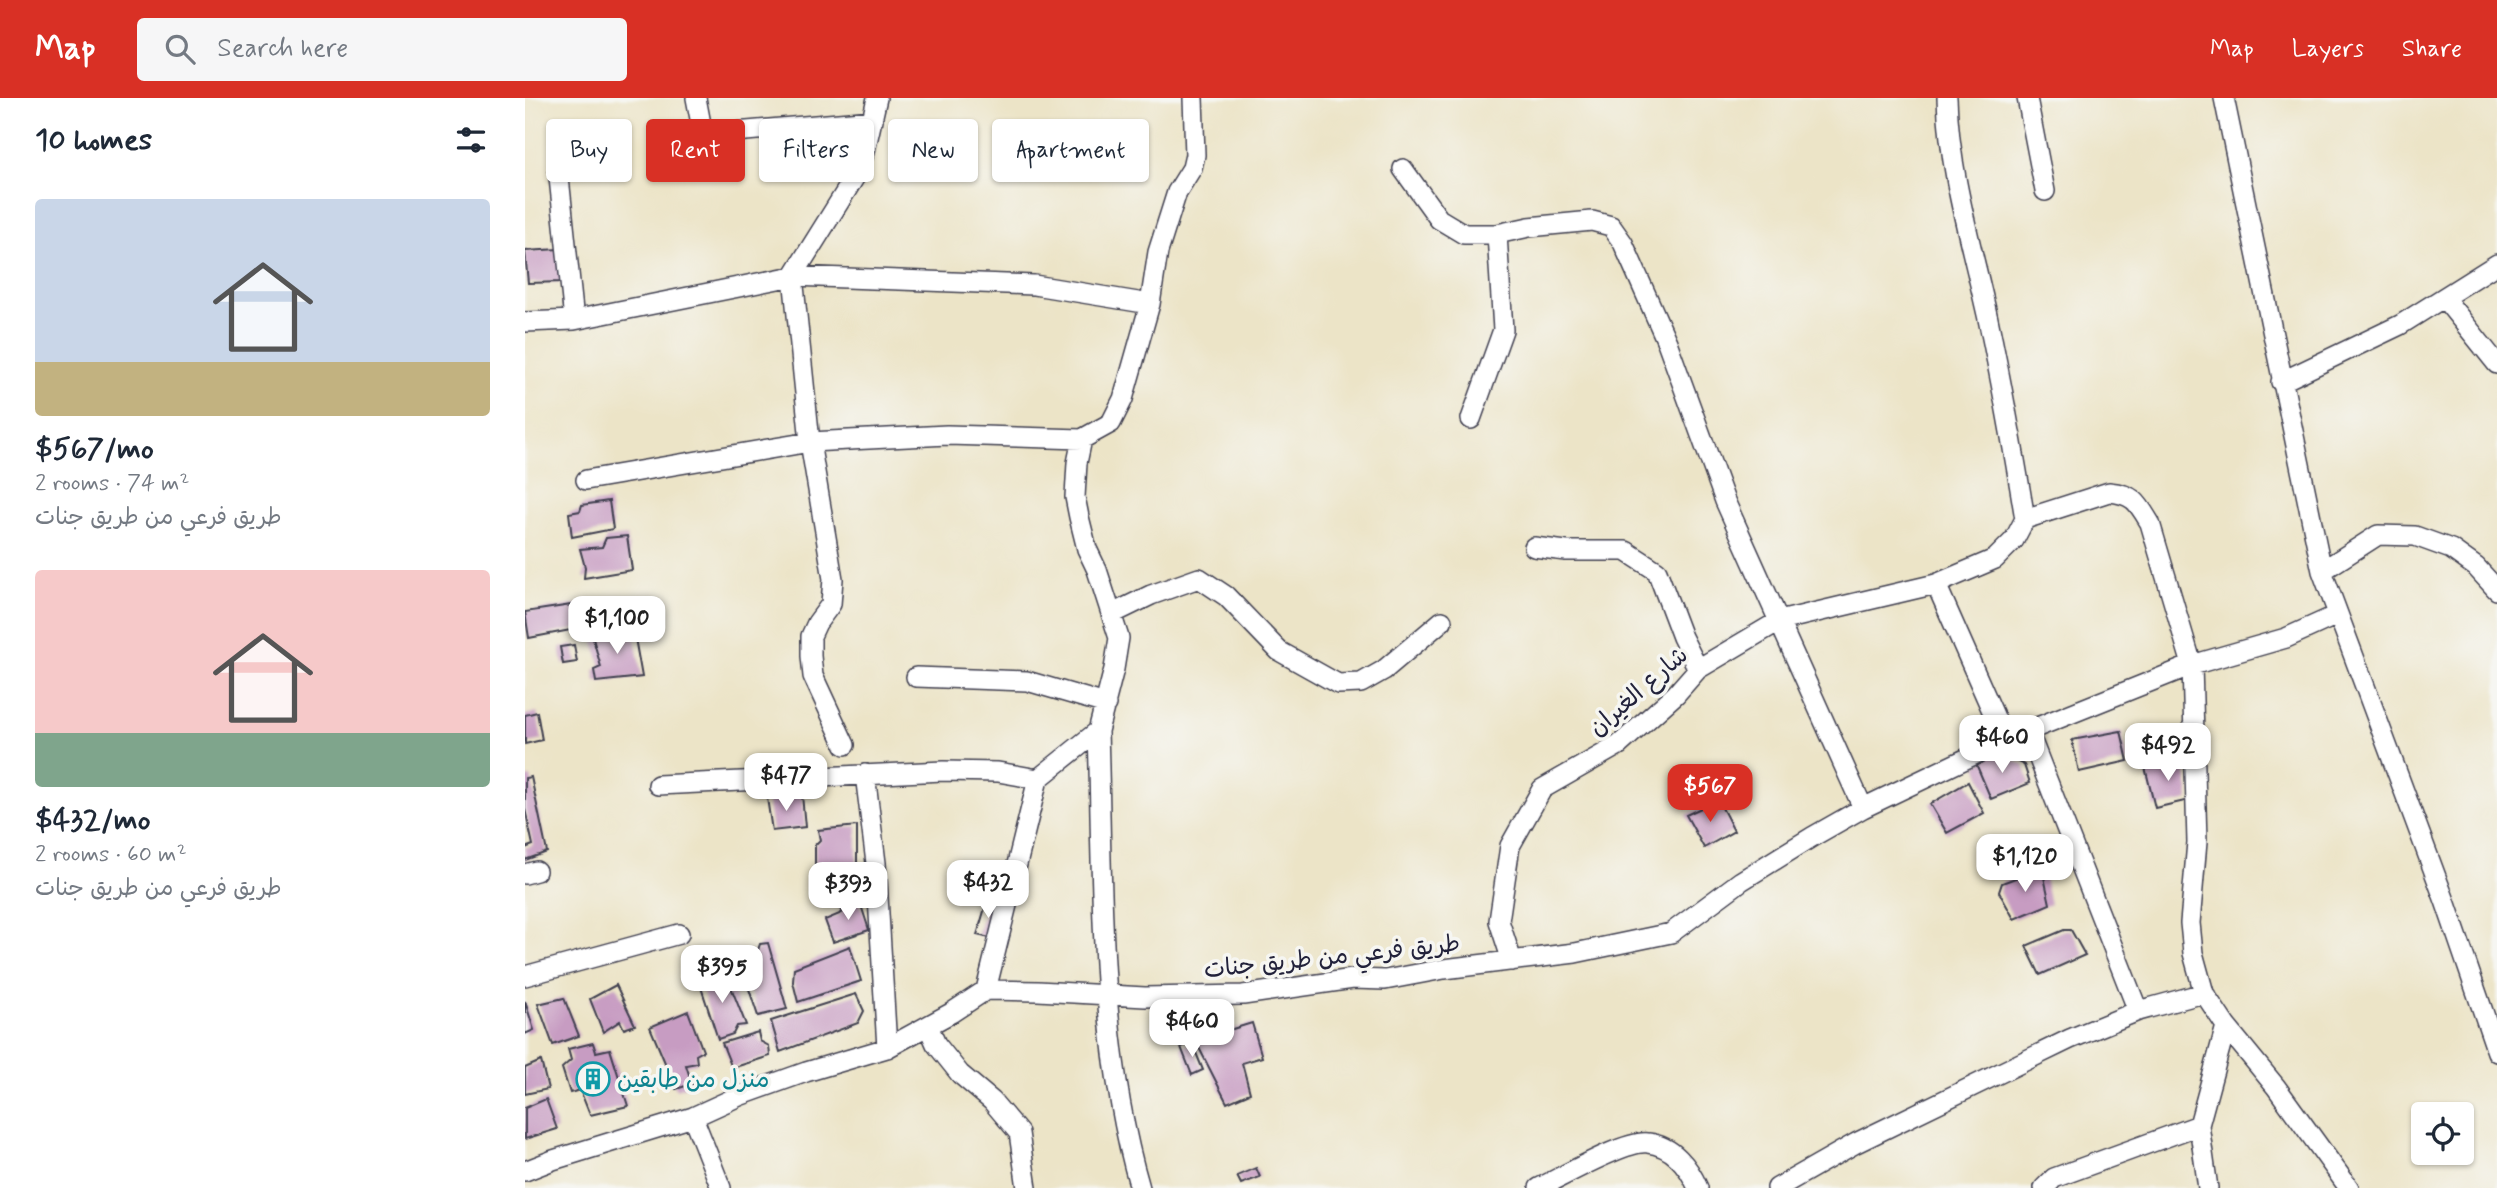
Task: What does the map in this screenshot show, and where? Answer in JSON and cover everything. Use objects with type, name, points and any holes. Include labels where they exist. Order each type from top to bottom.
[{"type":"street","points":[[696,98],[702,129],[712,134],[759,130]]},
{"type":"street","points":[[873,119],[877,98]]},
{"type":"street","points":[[586,480],[810,442],[947,435],[1082,439],[1111,423],[1123,399],[1150,304],[1158,252],[1177,192],[1188,175],[1195,155],[1193,98]]},
{"type":"street","points":[[1947,98],[1948,125],[1963,217],[1988,318],[2025,519],[2109,492],[2124,493],[2137,502],[2150,523],[2192,665],[2197,842],[2190,923],[2193,953],[2204,993],[2349,1188]]},
{"type":"street","points":[[2027,98],[2045,191]]},
{"type":"street","points":[[2224,98],[2322,571],[2445,901],[2497,1052]]},
{"type":"street","points":[[1403,169],[1439,219],[1464,234],[1497,234],[1529,227],[1592,222],[1611,226],[1623,243],[1667,342],[1725,501],[1863,808]]},
{"type":"street","points":[[559,182],[574,320]]},
{"type":"street","points":[[845,745],[813,676],[811,636],[831,604],[834,591],[810,442],[793,276],[852,182]]},
{"type":"street","points":[[1471,419],[1503,330],[1497,234]]},
{"type":"street","points":[[2281,382],[2400,325],[2497,264]]},
{"type":"street","points":[[525,322],[574,320],[793,276],[1034,285],[1150,304]]},
{"type":"street","points":[[2444,298],[2497,364]]},
{"type":"street","points":[[1082,439],[1075,497],[1087,549],[1097,570],[1119,638],[1098,732],[1106,996],[1127,1145],[1140,1188]]},
{"type":"street","name":"شارع الغيران","points":[[1512,961],[1499,921],[1510,846],[1542,789],[1619,745],[1676,694],[1698,669],[1779,621],[1936,584],[1995,559],[2014,540],[2025,519]]},
{"type":"street","points":[[2322,571],[2378,535],[2415,536],[2451,549],[2476,567],[2497,590]]},
{"type":"street","points":[[1534,547],[1566,551],[1626,551],[1657,571],[1682,637],[1698,669]]},
{"type":"street","points":[[1112,614],[1151,595],[1199,578],[1226,596],[1279,652],[1338,684],[1361,683],[1384,670],[1441,621]]},
{"type":"street","points":[[1936,584],[2005,740]]},
{"type":"street","name":"طريق فرعي من طريق جنات","points":[[986,990],[1145,997],[1243,995],[1353,979],[1385,980],[1575,953],[1671,933],[1741,881],[1863,808],[2005,740],[2192,665],[2286,638],[2337,615]]},
{"type":"street","points":[[916,677],[1027,681],[1106,704]]},
{"type":"street","points":[[2028,731],[2138,1011]]},
{"type":"street","points":[[525,1171],[693,1118],[739,1096],[806,1072],[887,1048],[986,990],[1038,779],[1098,732]]},
{"type":"street","points":[[658,785],[943,771],[998,772],[1038,779]]},
{"type":"street","points":[[865,774],[876,863],[887,1048]]},
{"type":"street","points":[[525,976],[679,934]]},
{"type":"street","points":[[1777,1188],[1856,1143],[2070,1040],[2138,1011],[2204,993]]},
{"type":"street","points":[[928,1026],[936,1044],[960,1074],[992,1101],[1019,1133],[1027,1188]]},
{"type":"street","points":[[2208,1188],[2199,1125],[2226,1026]]},
{"type":"street","points":[[693,1118],[721,1188]]},
{"type":"street","points":[[2044,1188],[2054,1178],[2199,1125]]},
{"type":"street","points":[[1539,1188],[1628,1145],[1648,1143],[1664,1148],[1685,1162],[1697,1188]]},
{"type":"building","points":[[560,249],[563,282],[528,283],[525,251]]},
{"type":"building","points":[[609,501],[613,529],[572,537],[569,513],[580,511],[582,505]]},
{"type":"building","points":[[627,536],[632,570],[584,578],[585,567],[580,549],[602,547],[606,538]]},
{"type":"building","points":[[578,604],[581,628],[529,638],[525,612]]},
{"type":"building","points":[[633,627],[642,677],[596,682],[594,670],[601,667],[592,635]]},
{"type":"building","points":[[574,645],[577,662],[563,664],[560,647]]},
{"type":"building","points":[[537,712],[542,740],[525,744],[525,715]]},
{"type":"building","points":[[2121,731],[2128,761],[2079,772],[2072,740]]},
{"type":"building","points":[[1996,751],[2024,765],[2030,783],[1991,799],[1977,766]]},
{"type":"building","points":[[2185,760],[2189,800],[2155,808],[2145,767]]},
{"type":"building","points":[[531,777],[547,852],[525,860],[525,848],[533,845],[525,809],[525,778]]},
{"type":"building","points":[[1968,782],[1984,813],[1947,833],[1930,804]]},
{"type":"building","points":[[802,795],[805,827],[772,831],[767,798]]},
{"type":"building","points":[[1718,800],[1734,831],[1704,848],[1686,815]]},
{"type":"building","points":[[857,826],[857,868],[815,872],[815,845],[820,840],[818,830]]},
{"type":"building","points":[[2042,868],[2050,904],[2014,919],[1999,892],[2002,883]]},
{"type":"building","points":[[859,899],[869,930],[833,942],[825,920],[842,913],[839,905]]},
{"type":"building","points":[[987,901],[1000,906],[990,938],[977,935]]},
{"type":"building","points":[[2064,930],[2071,930],[2085,955],[2040,975],[2026,946]]},
{"type":"building","points":[[768,943],[787,1009],[758,1016],[739,959],[758,950],[760,944]]},
{"type":"building","points":[[850,946],[861,981],[798,1002],[793,982],[794,968]]},
{"type":"building","points":[[725,972],[746,1025],[737,1026],[733,1034],[718,1039],[699,981]]},
{"type":"building","points":[[616,985],[635,1025],[624,1029],[620,1021],[603,1032],[590,999]]},
{"type":"building","points":[[856,994],[864,1011],[858,1023],[780,1052],[771,1021]]},
{"type":"building","points":[[564,998],[579,1036],[553,1045],[538,1004]]},
{"type":"building","points":[[525,1001],[534,1030],[525,1034]]},
{"type":"building","name":"منزل من طابقين","points":[[688,1011],[703,1051],[696,1055],[697,1063],[686,1065],[692,1084],[676,1089],[650,1027]]},
{"type":"building","points":[[1252,1023],[1262,1057],[1242,1063],[1250,1093],[1227,1103],[1195,1040],[1222,1025],[1226,1031]]},
{"type":"building","points":[[758,1032],[760,1041],[769,1046],[770,1056],[732,1068],[722,1043]]},
{"type":"building","name":"منزل من طابقين","points":[[593,1043],[596,1052],[610,1049],[628,1106],[590,1115],[580,1090],[570,1093],[562,1068],[571,1060],[568,1049]]},
{"type":"building","points":[[1192,1043],[1203,1070],[1192,1075],[1181,1047]]},
{"type":"building","points":[[541,1061],[548,1089],[525,1094],[525,1068]]},
{"type":"building","points":[[546,1099],[557,1129],[525,1139],[525,1108]]},
{"type":"building","points":[[1256,1168],[1260,1177],[1241,1184],[1237,1176]]},
{"type":"place","name":"منزل من طابقين","points":[[593,1079]]}]
